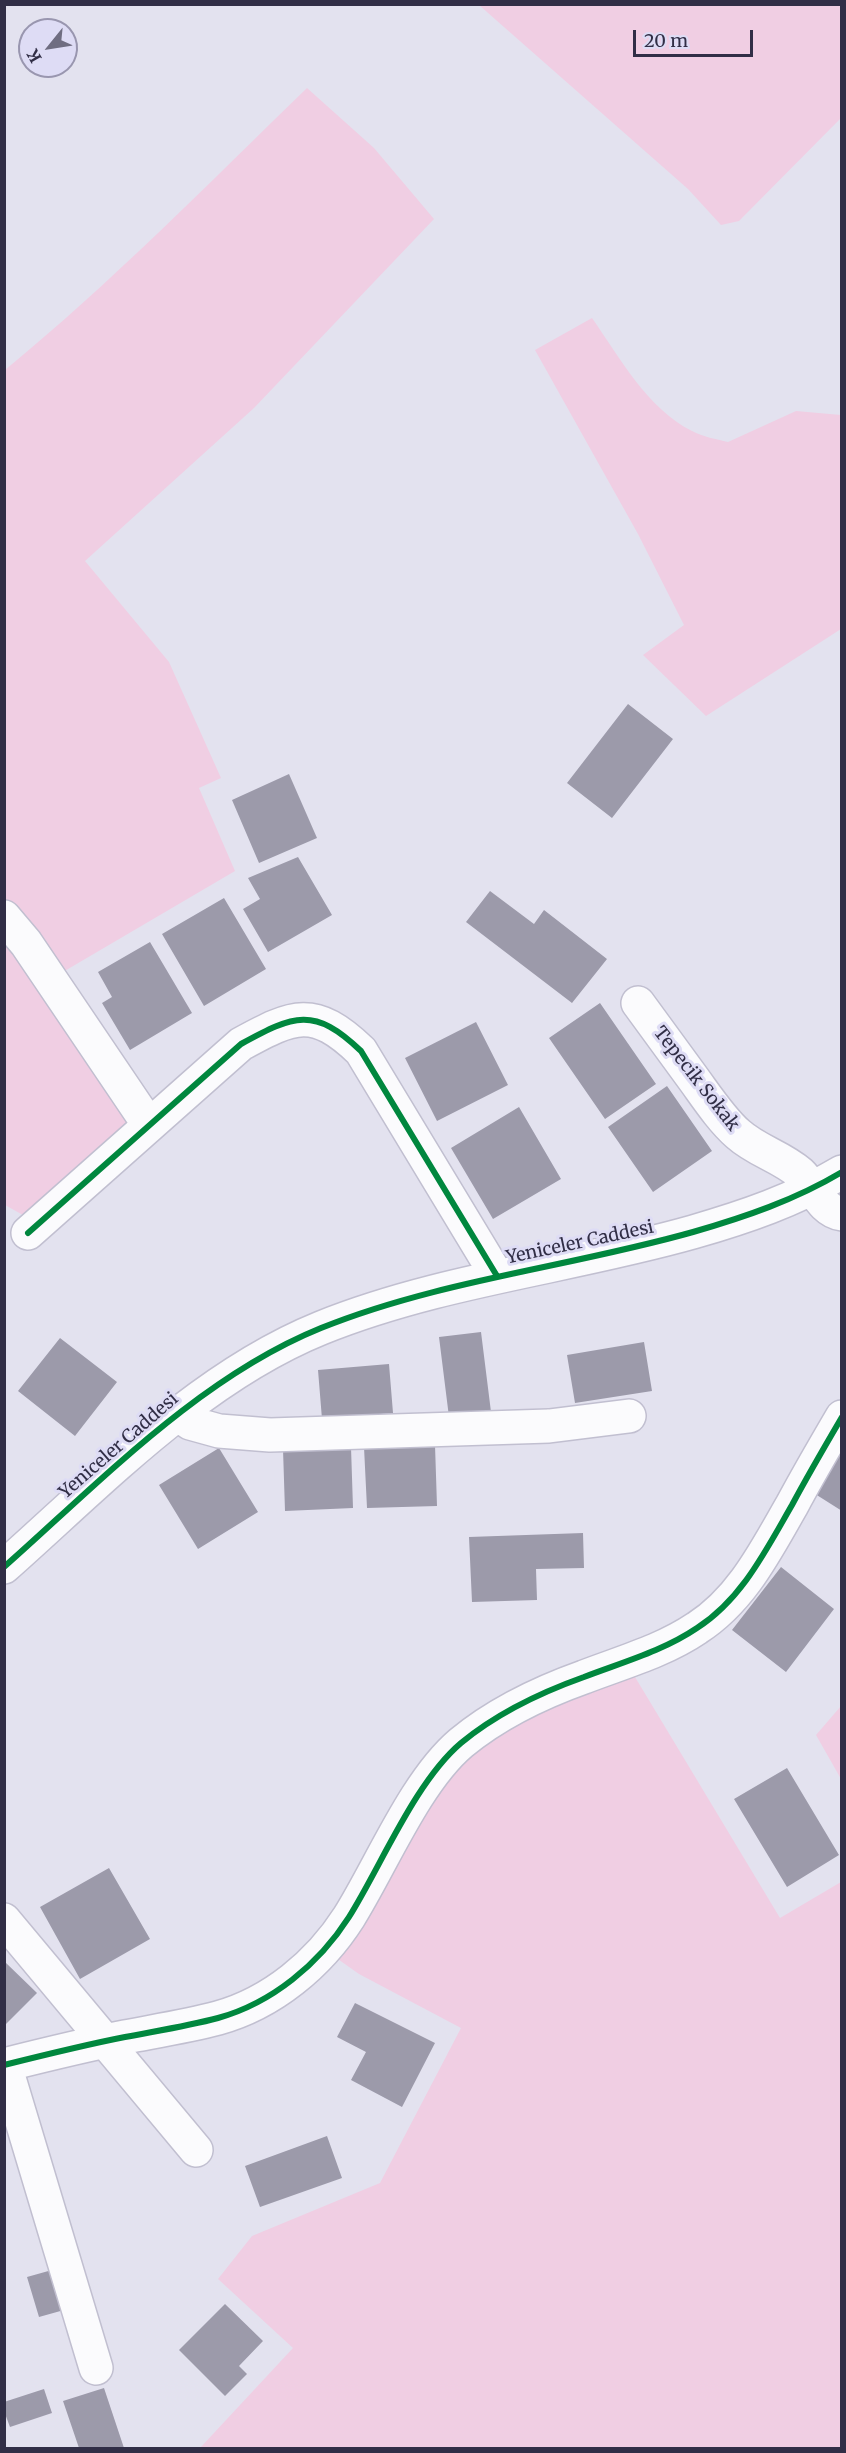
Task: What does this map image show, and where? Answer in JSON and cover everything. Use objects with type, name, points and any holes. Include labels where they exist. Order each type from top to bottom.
[{"type":"street","points":[[4,917],[26,944],[149,1125]]},
{"type":"street","name":"Tepecik Sokak","points":[[638,1003],[710,1102],[738,1134],[757,1147],[784,1160],[803,1176],[822,1202],[840,1217]]},
{"type":"street","points":[[28,1233],[241,1044],[277,1024],[297,1019],[319,1021],[341,1033],[361,1051],[497,1276]]},
{"type":"street","name":"Yeniceler Caddesi","points":[[4,1567],[177,1414],[216,1384],[320,1328],[377,1308],[497,1276],[583,1260],[753,1215],[812,1190],[842,1172]]},
{"type":"street","points":[[177,1414],[190,1423],[219,1431],[270,1435],[549,1426],[629,1416]]},
{"type":"street","points":[[96,2368],[5,2065],[105,2041],[218,2018],[243,2010],[308,1967],[325,1950],[348,1918],[417,1799],[441,1764],[460,1744],[489,1724],[538,1696],[671,1644],[699,1628],[723,1608],[748,1580],[841,1418]]},
{"type":"street","points":[[4,1920],[196,2150]]},
{"type":"shaded area","points":[[479,5],[841,5],[841,118],[739,221],[721,225],[688,189]]},
{"type":"shaded area","points":[[307,88],[374,148],[434,219],[254,408],[85,561],[169,662],[221,778],[199,788],[235,871],[51,979],[149,1125],[39,1224],[5,1205],[5,370],[121,268]]},
{"type":"shaded area","points":[[592,318],[648,396],[676,421],[701,435],[728,442],[796,411],[841,415],[841,629],[706,716],[643,655],[684,625],[638,534],[535,350]]},
{"type":"shaded area","points":[[626,1662],[780,1918],[841,1882],[841,2448],[200,2448],[293,2348],[218,2279],[252,2236],[380,2183],[461,2028],[359,1974],[325,1950],[441,1764]]},
{"type":"shaded area","points":[[841,1706],[841,1779],[816,1735]]},
{"type":"building","points":[[628,704],[673,739],[612,818],[567,783]]},
{"type":"building","points":[[289,774],[317,838],[259,863],[232,800]]},
{"type":"building","points":[[298,857],[332,915],[268,952],[243,909],[260,899],[248,878]]},
{"type":"building","points":[[490,891],[534,924],[544,910],[607,959],[572,1003],[466,922]]},
{"type":"building","points":[[224,898],[266,969],[204,1006],[162,934]]},
{"type":"building","points":[[150,942],[192,1013],[130,1050],[102,1003],[112,997],[98,972]]},
{"type":"building","points":[[600,1003],[656,1084],[605,1119],[549,1038]]},
{"type":"building","points":[[476,1022],[508,1085],[437,1121],[405,1058]]},
{"type":"building","points":[[667,1086],[712,1151],[653,1192],[608,1127]]},
{"type":"building","points":[[519,1107],[561,1179],[493,1219],[451,1148]]},
{"type":"building","points":[[481,1332],[491,1412],[449,1417],[439,1337]]},
{"type":"building","points":[[60,1338],[117,1382],[75,1436],[18,1391]]},
{"type":"building","points":[[644,1342],[652,1391],[575,1403],[567,1355]]},
{"type":"building","points":[[389,1364],[393,1413],[322,1419],[318,1370]]},
{"type":"building","points":[[435,1445],[437,1506],[367,1508],[364,1447]]},
{"type":"building","points":[[351,1447],[353,1508],[285,1511],[283,1449]]},
{"type":"building","points":[[219,1448],[258,1512],[198,1549],[159,1485]]},
{"type":"building","points":[[842,1448],[842,1511],[812,1492]]},
{"type":"building","points":[[583,1533],[584,1568],[536,1569],[537,1600],[472,1602],[469,1537]]},
{"type":"building","points":[[781,1567],[834,1609],[786,1672],[732,1630]]},
{"type":"building","points":[[787,1768],[839,1855],[787,1887],[734,1799]]},
{"type":"building","points":[[109,1868],[150,1939],[80,1979],[40,1907]]},
{"type":"building","points":[[4,1961],[37,1993],[4,2026]]},
{"type":"building","points":[[355,2003],[435,2043],[402,2107],[351,2080],[366,2052],[337,2037]]},
{"type":"building","points":[[327,2136],[342,2178],[260,2207],[245,2166]]},
{"type":"building","points":[[52,2270],[64,2310],[39,2317],[27,2277]]},
{"type":"building","points":[[225,2304],[263,2341],[239,2366],[247,2374],[225,2396],[179,2350]]},
{"type":"building","points":[[104,2388],[124,2448],[79,2448],[63,2401]]},
{"type":"building","points":[[44,2389],[52,2413],[10,2427],[4,2411],[4,2402]]},
{"type":"cycle path","points":[[28,1233],[241,1044],[290,1022],[316,1021],[330,1027],[361,1051],[497,1276]]},
{"type":"cycle path","points":[[4,1567],[115,1467],[193,1402],[234,1374],[277,1349],[321,1328],[412,1298],[647,1244],[712,1226],[788,1199],[842,1172]]},
{"type":"cycle path","points":[[4,2065],[94,2043],[218,2018],[257,2002],[293,1979],[309,1966],[337,1934],[414,1802],[444,1760],[461,1743],[504,1713],[536,1697],[642,1656],[684,1636],[727,1603],[762,1556],[842,1417]]}]
